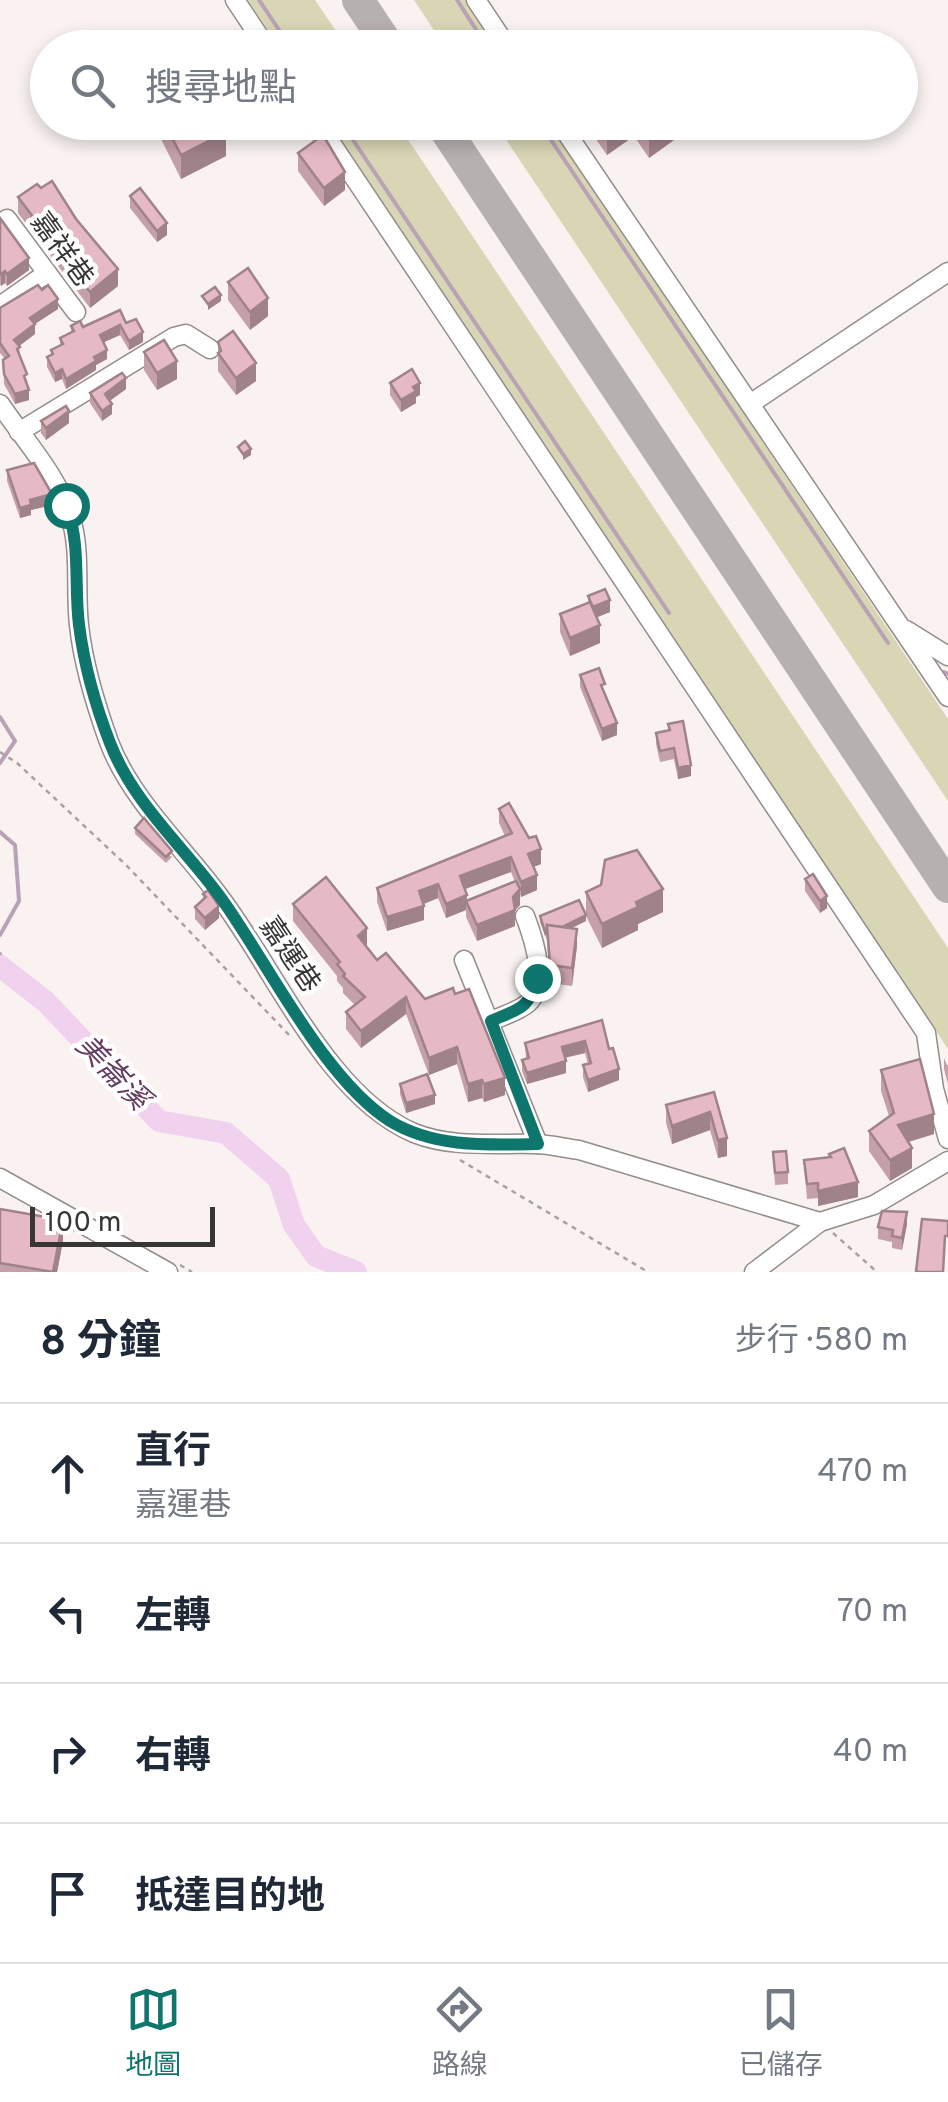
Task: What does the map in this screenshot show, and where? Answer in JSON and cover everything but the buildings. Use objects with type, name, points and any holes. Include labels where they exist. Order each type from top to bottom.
[{"type":"street","points":[[236,0],[255,30]]},
{"type":"street","points":[[476,0],[496,30]]},
{"type":"street","points":[[329,140],[926,1033],[934,1090],[948,1138]]},
{"type":"street","points":[[571,140],[948,697]]},
{"type":"street","name":"嘉祥巷","points":[[7,218],[76,312]]},
{"type":"street","points":[[0,306],[47,272]]},
{"type":"street","points":[[750,404],[948,272]]},
{"type":"street","points":[[19,432],[174,337],[186,334],[210,349]]},
{"type":"street","name":"嘉運巷","points":[[0,404],[58,486],[72,522],[79,628],[110,746],[143,800],[220,896],[360,1099],[391,1122],[417,1134],[481,1145],[538,1144],[579,1150],[820,1222]]},
{"type":"street","points":[[898,626],[948,656]]},
{"type":"street","points":[[491,1021],[526,1005],[533,997],[536,952],[525,916]]},
{"type":"street","points":[[464,960],[538,1144]]},
{"type":"street","points":[[754,1272],[820,1222],[874,1205],[948,1162]]},
{"type":"street","points":[[0,1178],[168,1272]]},
{"type":"path","points":[[0,752],[17,763],[126,865],[301,1044]]},
{"type":"path","points":[[440,1140],[465,1164],[648,1272]]},
{"type":"path","points":[[820,1222],[877,1272]]},
{"type":"shaded area","points":[[248,0],[315,0],[335,30],[268,30]]},
{"type":"shaded area","points":[[414,0],[468,0],[488,30],[434,30]]},
{"type":"shaded area","points":[[340,140],[408,140],[948,948],[948,1049]]},
{"type":"shaded area","points":[[506,140],[561,140],[948,719],[948,801]]},
{"type":"waterway","points":[[259,0],[279,30]]},
{"type":"waterway","points":[[457,0],[476,30]]},
{"type":"waterway","points":[[353,140],[669,613]]},
{"type":"waterway","points":[[551,140],[888,643]]},
{"type":"waterway","points":[[944,672],[948,674]]},
{"type":"waterway","points":[[0,717],[15,741],[0,763]]},
{"type":"waterway","points":[[0,832],[15,845],[19,901],[0,935]]},
{"type":"waterway","points":[[0,954],[5,971]]},
{"type":"waterway","name":"美崙溪","points":[[0,966],[46,1002],[159,1121],[226,1133],[279,1179],[294,1225],[316,1256],[356,1272]]},
{"type":"taxiway","points":[[358,0],[378,30]]},
{"type":"taxiway","points":[[452,140],[948,887]]},
{"type":"route","points":[[66,505],[75,539],[79,628],[110,746],[143,800],[220,896],[360,1099],[391,1122],[440,1140],[481,1145],[538,1144],[491,1021],[526,1005],[533,997],[537,978]]}]
